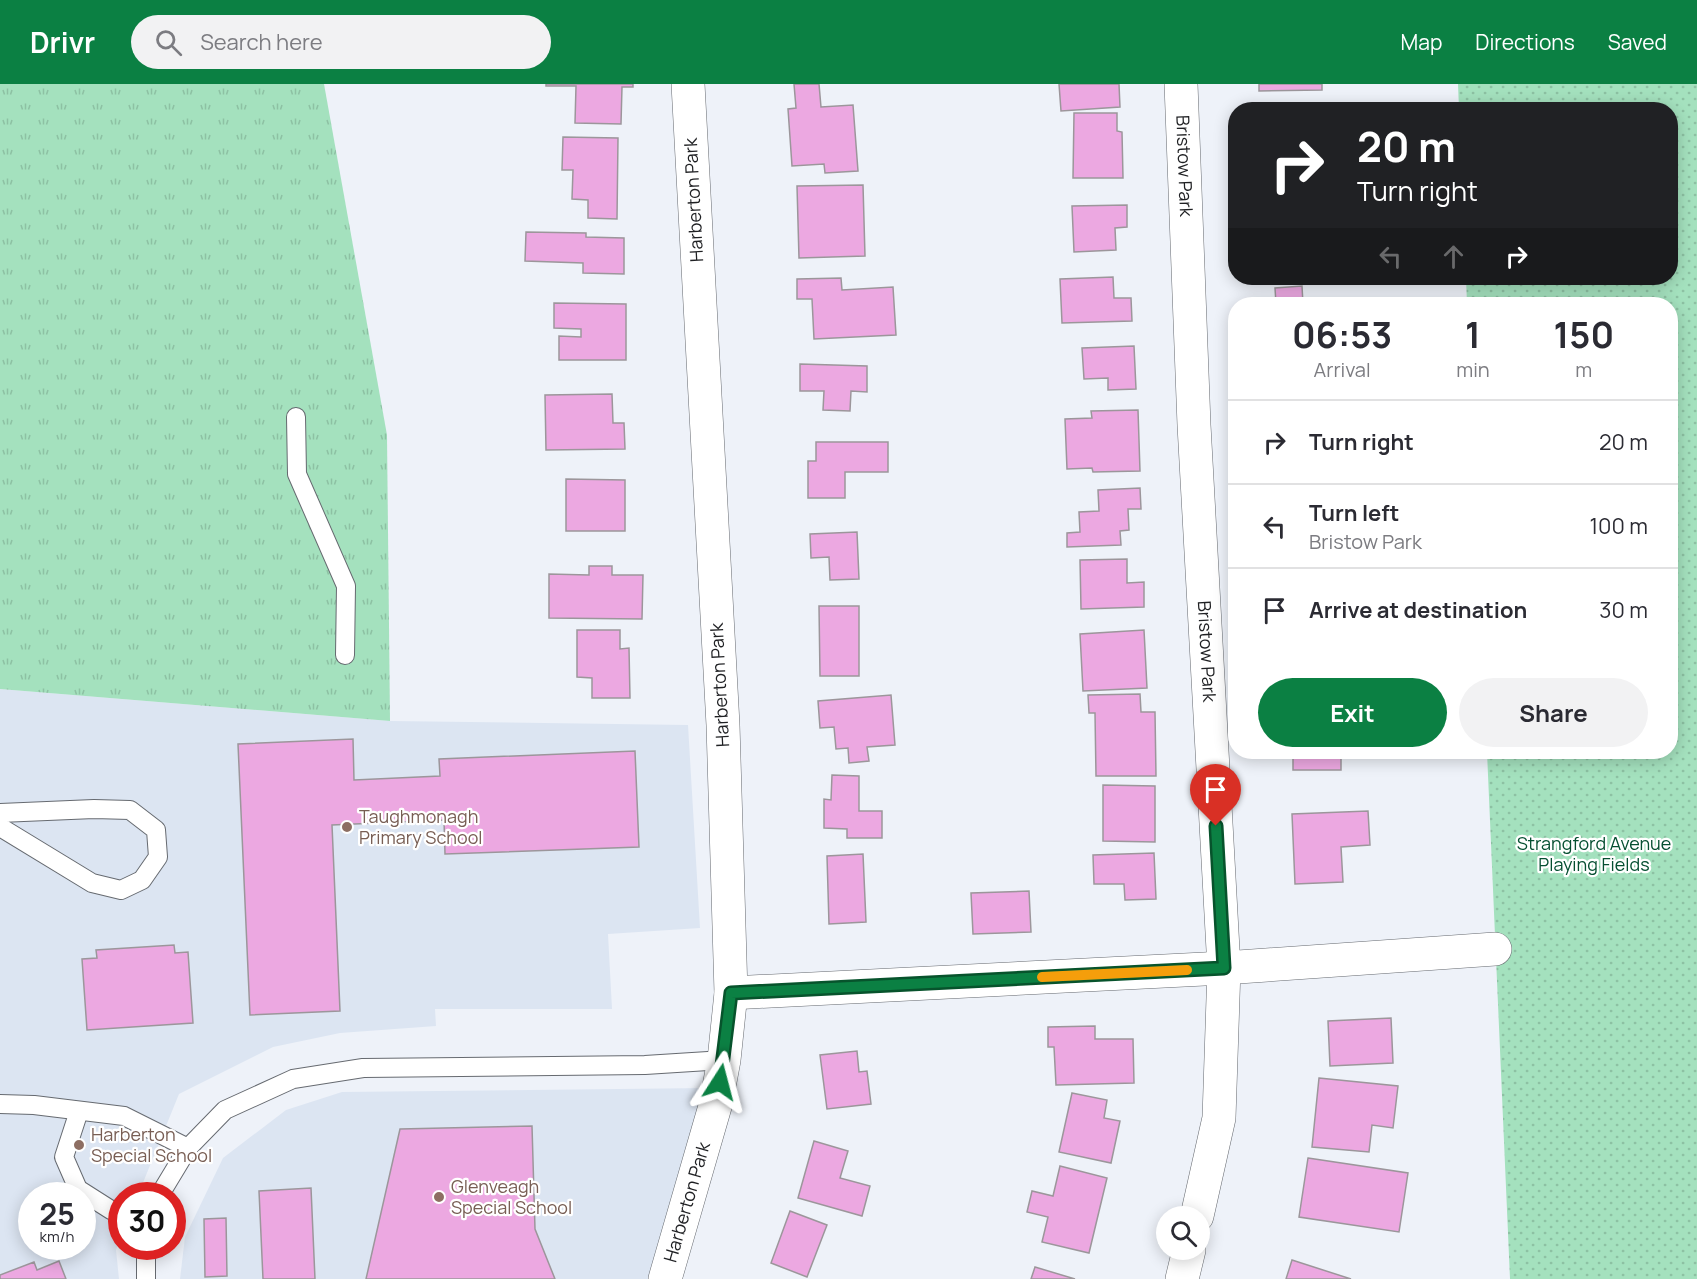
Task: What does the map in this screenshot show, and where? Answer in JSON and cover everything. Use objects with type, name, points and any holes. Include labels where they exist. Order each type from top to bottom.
[{"type":"street","name":"Harberton Park","points":[[664,1279],[716,1103],[724,1060],[731,993],[723,725],[688,84]]},
{"type":"street","name":"Bristow Park","points":[[1181,84],[1194,425],[1224,968],[1219,1118],[1199,1206]]},
{"type":"street","points":[[731,993],[1224,968],[1495,949]]},
{"type":"street","points":[[1182,1279],[1187,1260]]},
{"type":"lane","points":[[296,417],[297,474],[346,586],[345,655]]},
{"type":"lane","points":[[0,813],[94,809],[130,810],[156,830],[158,857],[142,880],[121,890],[92,883],[0,827]]},
{"type":"lane","points":[[167,1182],[188,1148],[225,1110],[293,1079],[363,1068],[645,1065],[724,1060]]},
{"type":"lane","points":[[0,1104],[34,1105],[124,1116],[188,1148]]},
{"type":"lane","points":[[79,1111],[64,1156],[78,1189],[108,1208]]},
{"type":"lane","points":[[146,1260],[146,1279]]},
{"type":"shaded area","name":"Taughmonagh Primary School","points":[[0,689],[390,721],[688,725],[700,928],[608,934],[612,1009],[435,1009],[436,1026],[340,1033],[273,1047],[179,1094],[143,1182],[108,1182],[108,1260],[117,1260],[119,1279],[0,1279]]},
{"type":"shaded area","name":"Glenveagh Special School","points":[[707,1088],[648,1279],[180,1279],[182,1260],[186,1260],[186,1235],[223,1158],[286,1110],[342,1092]]},
{"type":"green space","points":[[0,84],[324,84],[387,435],[390,721],[0,689]]},
{"type":"green space","name":"Strangford Avenue Playing Fields","points":[[1458,84],[1697,84],[1697,1279],[1510,1279],[1487,759],[1678,759],[1678,297],[1467,297],[1466,285],[1678,285],[1678,102],[1459,102]]},
{"type":"building","points":[[546,84],[633,84],[633,87],[622,87],[621,124],[575,123],[576,86],[546,86]]},
{"type":"building","points":[[794,84],[819,84],[821,107],[853,105],[858,171],[825,173],[824,164],[792,166],[788,109],[796,108]]},
{"type":"building","points":[[1059,84],[1119,84],[1120,107],[1061,111]]},
{"type":"building","points":[[1259,84],[1322,84],[1322,90],[1259,91]]},
{"type":"building","points":[[1074,113],[1117,113],[1117,131],[1122,132],[1123,178],[1073,178]]},
{"type":"building","points":[[563,137],[618,138],[617,219],[588,218],[588,200],[572,199],[573,170],[562,170]]},
{"type":"building","points":[[863,185],[865,256],[799,258],[797,186]]},
{"type":"building","points":[[1127,205],[1127,227],[1115,228],[1116,250],[1074,252],[1072,206]]},
{"type":"building","points":[[526,232],[586,233],[586,237],[624,238],[624,274],[583,273],[583,263],[525,261]]},
{"type":"building","points":[[1113,277],[1114,298],[1131,298],[1132,321],[1062,323],[1060,279]]},
{"type":"building","points":[[841,278],[842,290],[893,287],[896,335],[814,339],[812,299],[797,299],[797,279]]},
{"type":"building","points":[[1302,286],[1303,297],[1276,297],[1275,288]]},
{"type":"building","points":[[554,303],[626,304],[626,360],[559,360],[559,336],[581,337],[581,329],[554,328]]},
{"type":"building","points":[[1134,346],[1136,389],[1108,390],[1108,378],[1084,379],[1082,348]]},
{"type":"building","points":[[800,364],[867,366],[867,392],[851,391],[850,411],[823,410],[824,391],[800,391]]},
{"type":"building","points":[[612,394],[613,423],[624,423],[625,449],[546,450],[545,395]]},
{"type":"building","points":[[1138,410],[1140,471],[1093,472],[1092,468],[1067,469],[1065,419],[1092,418],[1091,411]]},
{"type":"building","points":[[816,442],[888,442],[888,472],[845,472],[845,498],[808,498],[808,461],[816,461]]},
{"type":"building","points":[[566,479],[625,480],[625,531],[566,531]]},
{"type":"building","points":[[1140,488],[1141,509],[1128,509],[1129,530],[1120,531],[1121,545],[1067,547],[1067,533],[1080,532],[1079,512],[1099,511],[1098,490]]},
{"type":"building","points":[[857,532],[859,579],[830,580],[829,557],[811,558],[810,534]]},
{"type":"building","points":[[1127,559],[1127,583],[1144,582],[1144,607],[1081,609],[1080,560]]},
{"type":"building","points":[[589,566],[612,566],[612,575],[643,575],[642,619],[549,618],[549,574],[589,575]]},
{"type":"building","points":[[819,606],[859,606],[859,676],[820,676]]},
{"type":"building","points":[[577,630],[620,630],[620,649],[629,648],[630,698],[592,698],[592,678],[577,677]]},
{"type":"building","points":[[1144,630],[1147,688],[1083,691],[1080,634]]},
{"type":"building","points":[[1140,694],[1141,712],[1155,712],[1156,776],[1096,776],[1095,713],[1089,713],[1088,695]]},
{"type":"building","points":[[891,695],[895,745],[867,747],[869,761],[849,763],[848,748],[836,749],[834,727],[820,728],[818,701]]},
{"type":"building","points":[[353,739],[354,780],[440,776],[439,759],[635,751],[639,847],[445,854],[444,820],[332,825],[340,1011],[250,1015],[238,744]]},
{"type":"building","points":[[1293,759],[1341,759],[1341,770],[1293,770]]},
{"type":"building","points":[[832,775],[859,776],[859,811],[882,811],[882,838],[847,838],[847,829],[824,828],[824,799],[831,800]]},
{"type":"building","points":[[1103,785],[1155,786],[1155,842],[1103,841]]},
{"type":"building","points":[[1368,811],[1370,845],[1341,847],[1343,882],[1295,884],[1292,814]]},
{"type":"building","points":[[1154,853],[1156,899],[1125,900],[1124,884],[1094,884],[1093,855]]},
{"type":"building","points":[[863,854],[866,922],[829,924],[827,856]]},
{"type":"building","points":[[1029,891],[1031,932],[973,934],[971,893]]},
{"type":"building","points":[[174,945],[175,953],[188,952],[193,1023],[87,1030],[82,959],[97,958],[96,950]]},
{"type":"building","points":[[1391,1018],[1393,1063],[1330,1066],[1328,1021]]},
{"type":"building","points":[[1095,1026],[1095,1039],[1133,1039],[1134,1083],[1056,1085],[1054,1047],[1048,1047],[1048,1027]]},
{"type":"building","points":[[857,1051],[859,1072],[867,1071],[871,1104],[827,1109],[820,1055]]},
{"type":"building","points":[[1319,1078],[1398,1086],[1393,1128],[1372,1125],[1369,1152],[1312,1147]]},
{"type":"building","points":[[1072,1093],[1107,1100],[1104,1118],[1120,1121],[1111,1163],[1059,1152]]},
{"type":"building","points":[[532,1126],[535,1229],[555,1279],[366,1279],[400,1129]]},
{"type":"building","points":[[814,1141],[848,1151],[840,1178],[870,1186],[862,1216],[798,1198]]},
{"type":"building","points":[[1308,1158],[1408,1173],[1399,1232],[1299,1217]]},
{"type":"building","points":[[1060,1166],[1107,1178],[1089,1253],[1042,1242],[1048,1217],[1027,1212],[1032,1191],[1053,1196]]},
{"type":"building","points":[[311,1188],[315,1279],[263,1279],[259,1191]]},
{"type":"building","points":[[790,1211],[827,1225],[807,1277],[771,1263]]},
{"type":"building","points":[[226,1218],[227,1276],[205,1277],[204,1219]]},
{"type":"building","points":[[1292,1260],[1351,1279],[1286,1279]]},
{"type":"building","points":[[59,1261],[66,1279],[0,1279],[0,1275],[34,1262],[37,1270]]},
{"type":"building","points":[[1035,1267],[1075,1279],[1031,1279]]},
{"type":"slow traffic","points":[[1042,977],[1187,970]]},
{"type":"place","name":"Taughmonagh Primary School","points":[[347,827]]},
{"type":"place","name":"Harberton Special School","points":[[79,1145]]},
{"type":"place","name":"Glenveagh Special School","points":[[439,1197]]},
{"type":"route","points":[[720,1082],[731,993],[1224,968],[1216,826]]}]
